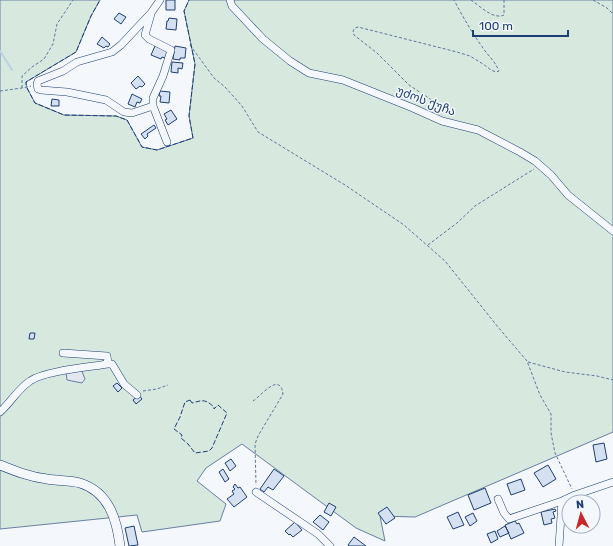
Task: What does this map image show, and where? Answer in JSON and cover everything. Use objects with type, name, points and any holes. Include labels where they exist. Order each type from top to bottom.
[{"type":"main road","points":[[0,465],[24,474],[80,483],[95,491],[108,504],[112,511],[118,530],[120,546]]},
{"type":"street","points":[[152,106],[132,113],[124,112],[106,100],[67,92],[41,90],[38,89],[37,84],[38,81],[62,71],[77,62],[112,52],[122,45],[151,13],[160,0]]},
{"type":"street","name":"უძოს ქუჩა","points":[[230,0],[232,6],[263,39],[290,61],[309,73],[343,80],[442,121],[478,130],[520,152],[540,165],[568,194],[613,231]]},
{"type":"street","points":[[151,13],[145,35],[149,39],[171,50],[163,76],[153,98],[152,106],[167,142]]},
{"type":"street","points":[[63,353],[107,356],[108,364]]},
{"type":"street","points":[[0,412],[23,386],[31,380],[46,375],[108,364],[112,364],[124,384],[135,393]]},
{"type":"street","points":[[578,494],[613,482]]},
{"type":"street","points":[[256,492],[318,534],[330,546]]},
{"type":"street","points":[[498,499],[504,513],[509,519],[561,501]]},
{"type":"street","points":[[559,546],[561,516]]},
{"type":"path","points":[[22,88],[22,76],[44,59],[53,44],[57,24],[73,0]]},
{"type":"path","points":[[452,116],[409,85],[377,53],[354,35],[354,31],[355,28],[358,27],[457,52],[470,56],[491,70],[496,72],[499,71],[495,62],[486,53],[471,31],[454,0]]},
{"type":"path","points":[[471,0],[499,17],[504,15],[504,0]]},
{"type":"path","points":[[593,0],[607,8],[613,14]]},
{"type":"path","points":[[190,45],[214,78],[225,87],[242,106],[258,132],[345,185],[404,225],[446,261],[527,361],[540,395],[551,414],[551,433],[555,453],[575,494]]},
{"type":"path","points":[[0,91],[37,84]]},
{"type":"path","points":[[428,246],[476,206],[540,165]]},
{"type":"path","points":[[527,361],[565,372],[597,376],[613,380]]},
{"type":"path","points":[[135,393],[168,385]]},
{"type":"path","points":[[253,401],[271,385],[278,385],[282,389],[283,394],[258,436],[255,444],[256,492]]},
{"type":"shaded area","points":[[0,0],[100,0],[91,16],[76,52],[26,82],[27,88],[35,103],[64,115],[116,116],[127,120],[142,147],[157,150],[193,138],[189,116],[195,64],[184,11],[189,0],[613,0],[613,432],[415,517],[380,516],[385,541],[356,528],[242,444],[206,468],[197,481],[226,504],[220,521],[142,532],[137,515],[0,529]]},
{"type":"shaded area","points":[[81,369],[85,379],[82,383],[67,380],[66,372]]},
{"type":"building","points":[[166,0],[175,0],[175,10],[166,10]]},
{"type":"building","points":[[119,13],[126,17],[121,24],[114,19]]},
{"type":"building","points":[[169,18],[177,19],[176,30],[166,29]]},
{"type":"building","points":[[102,37],[110,44],[108,47],[106,46],[104,48],[97,44]]},
{"type":"building","points":[[155,46],[168,51],[165,58],[162,57],[161,59],[151,55]]},
{"type":"building","points":[[175,46],[186,48],[185,58],[180,58],[180,60],[173,59]]},
{"type":"building","points":[[172,62],[183,63],[182,69],[178,68],[178,73],[171,72]]},
{"type":"building","points":[[138,76],[145,84],[136,89],[131,83]]},
{"type":"building","points":[[160,91],[170,92],[169,103],[160,102]]},
{"type":"building","points":[[132,94],[142,99],[140,103],[137,102],[135,107],[128,104]]},
{"type":"building","points":[[52,99],[59,100],[59,106],[51,106]]},
{"type":"building","points":[[171,110],[177,119],[168,125],[164,114]]},
{"type":"building","points":[[154,125],[156,128],[147,134],[148,136],[145,139],[141,134]]},
{"type":"building","points":[[30,333],[35,333],[34,339],[29,339]]},
{"type":"building","points":[[117,383],[122,388],[118,392],[113,386]]},
{"type":"building","points":[[139,395],[142,399],[136,404],[133,400]]},
{"type":"building","points":[[604,443],[607,459],[596,462],[593,445]]},
{"type":"building","points":[[231,459],[236,466],[230,471],[225,463]]},
{"type":"building","points":[[548,465],[556,479],[543,487],[534,473]]},
{"type":"building","points":[[223,469],[229,479],[225,482],[219,472]]},
{"type":"building","points":[[274,469],[284,476],[273,490],[268,487],[264,492],[260,489]]},
{"type":"building","points":[[521,479],[525,490],[511,495],[507,484]]},
{"type":"building","points":[[235,484],[238,488],[240,487],[247,497],[234,507],[227,499],[234,494],[232,491],[235,489],[233,487]]},
{"type":"building","points":[[485,488],[491,503],[474,510],[468,495]]},
{"type":"building","points":[[329,503],[336,507],[331,516],[324,512]]},
{"type":"building","points":[[387,507],[395,518],[386,524],[378,513]]},
{"type":"building","points":[[555,509],[556,511],[553,512],[555,518],[551,519],[552,523],[544,525],[541,512]]},
{"type":"building","points":[[458,512],[464,525],[453,529],[447,517]]},
{"type":"building","points":[[473,513],[477,521],[470,526],[465,517]]},
{"type":"building","points":[[320,515],[329,522],[323,530],[313,522]]},
{"type":"building","points":[[515,521],[517,524],[519,523],[524,533],[511,539],[505,525]]},
{"type":"building","points":[[295,522],[302,530],[293,537],[285,531]]},
{"type":"building","points":[[134,526],[138,545],[129,546],[125,528]]},
{"type":"building","points":[[505,526],[509,533],[500,537],[497,531]]},
{"type":"building","points":[[495,531],[498,539],[491,543],[487,534]]},
{"type":"building","points":[[354,537],[366,546],[348,545]]},
{"type":"waterway","points":[[0,51],[12,70]]},
{"type":"fence","points":[[26,85],[26,82],[76,52],[91,16],[100,0]]},
{"type":"fence","points":[[27,88],[35,103],[64,115],[116,116],[127,120],[142,147],[157,150],[193,138],[189,116],[195,64],[184,11],[189,0]]},
{"type":"fence","points":[[190,400],[192,403],[206,401],[214,407],[214,409],[218,405],[227,413],[212,448],[209,451],[195,453],[181,438],[182,435],[174,429],[185,402],[190,400]]}]
